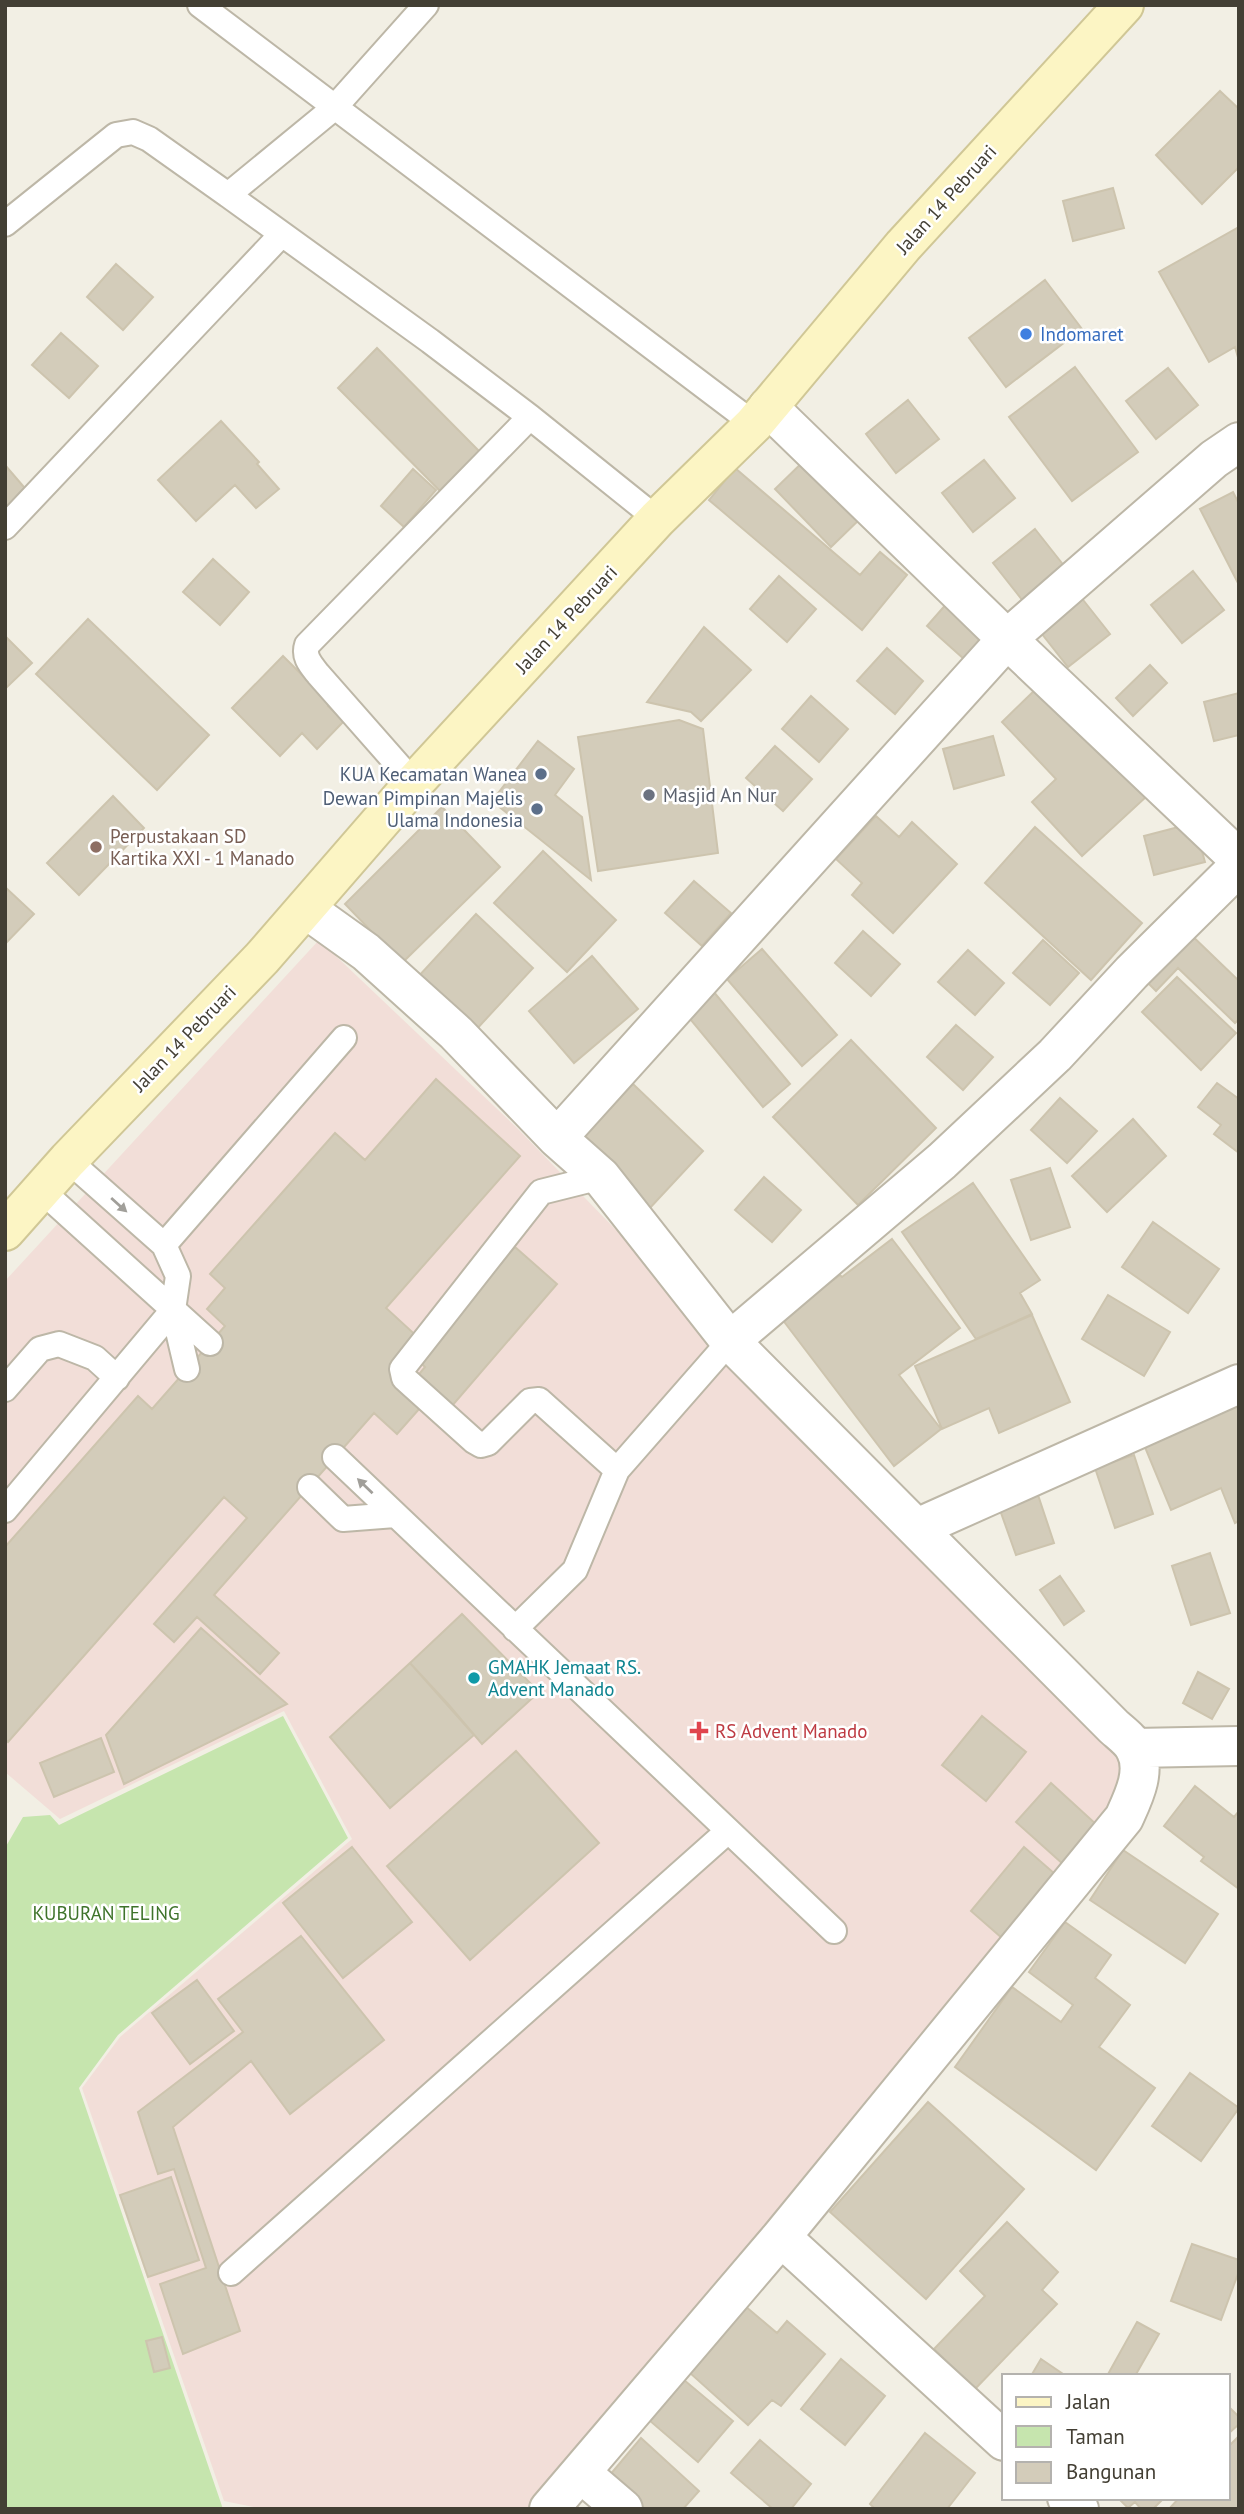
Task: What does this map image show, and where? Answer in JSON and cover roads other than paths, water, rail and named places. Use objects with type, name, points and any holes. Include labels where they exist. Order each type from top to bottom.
[{"type":"main road","name":"Jalan 14 Pebruari","points":[[5,1231],[68,1160],[306,909],[414,783],[657,519],[761,415],[903,246],[1124,5]]},
{"type":"street","points":[[761,415],[1007,639],[1239,859]]},
{"type":"street","points":[[557,1138],[1007,639],[1204,468],[1239,442]]},
{"type":"street","points":[[730,1341],[942,1161],[1055,1055],[1132,972],[1239,866]]},
{"type":"street","points":[[306,909],[366,952],[456,1033],[557,1138],[601,1177],[730,1341],[1135,1748],[1140,1770],[1124,1818],[781,2237],[549,2509]]},
{"type":"street","points":[[917,1528],[1239,1384]]},
{"type":"street","points":[[1135,1748],[1239,1746]]},
{"type":"street","points":[[781,2237],[1002,2439]]},
{"type":"street","points":[[581,2473],[623,2509]]},
{"type":"lane","points":[[200,5],[334,108],[761,415]]},
{"type":"lane","points":[[228,195],[334,108],[426,5]]},
{"type":"lane","points":[[5,224],[116,135],[133,132],[149,139],[430,341],[657,519]]},
{"type":"lane","points":[[5,527],[281,236]]},
{"type":"lane","points":[[414,783],[318,674],[307,659],[307,645],[530,417]]},
{"type":"lane","points":[[163,1245],[344,1038]]},
{"type":"lane","points":[[68,1160],[163,1245],[178,1276],[173,1310],[187,1369]]},
{"type":"lane","points":[[601,1177],[541,1192],[401,1373],[410,1385],[477,1444],[488,1443],[530,1401],[539,1400],[617,1470]]},
{"type":"lane","points":[[41,1190],[210,1343]]},
{"type":"lane","points":[[5,1510],[173,1310]]},
{"type":"lane","points":[[515,1629],[575,1570],[617,1470],[730,1341]]},
{"type":"lane","points":[[5,1389],[40,1349],[59,1344],[95,1358],[117,1378]]},
{"type":"lane","points":[[335,1457],[834,1931]]},
{"type":"lane","points":[[310,1487],[343,1519],[396,1515]]},
{"type":"lane","points":[[231,2273],[728,1831]]},
{"type":"place","name":"Indomaret","points":[[1026,334]]},
{"type":"place","name":"KUA Kecamatan Wanea","points":[[541,774]]},
{"type":"place","name":"Masjid An Nur","points":[[649,795]]},
{"type":"place","name":"Dewan Pimpinan Majelis Ulama Indonesia","points":[[537,809]]},
{"type":"place","name":"Perpustakaan SD Kartika XXI - 1 Manado","points":[[96,847]]},
{"type":"place","name":"GMAHK Jemaat RS. Advent Manado","points":[[474,1678]]},
{"type":"place","name":"RS Advent Manado","points":[[699,1731]]},
{"type":"park label","name":"KUBURAN TELING","points":[[106,1913]]}]
